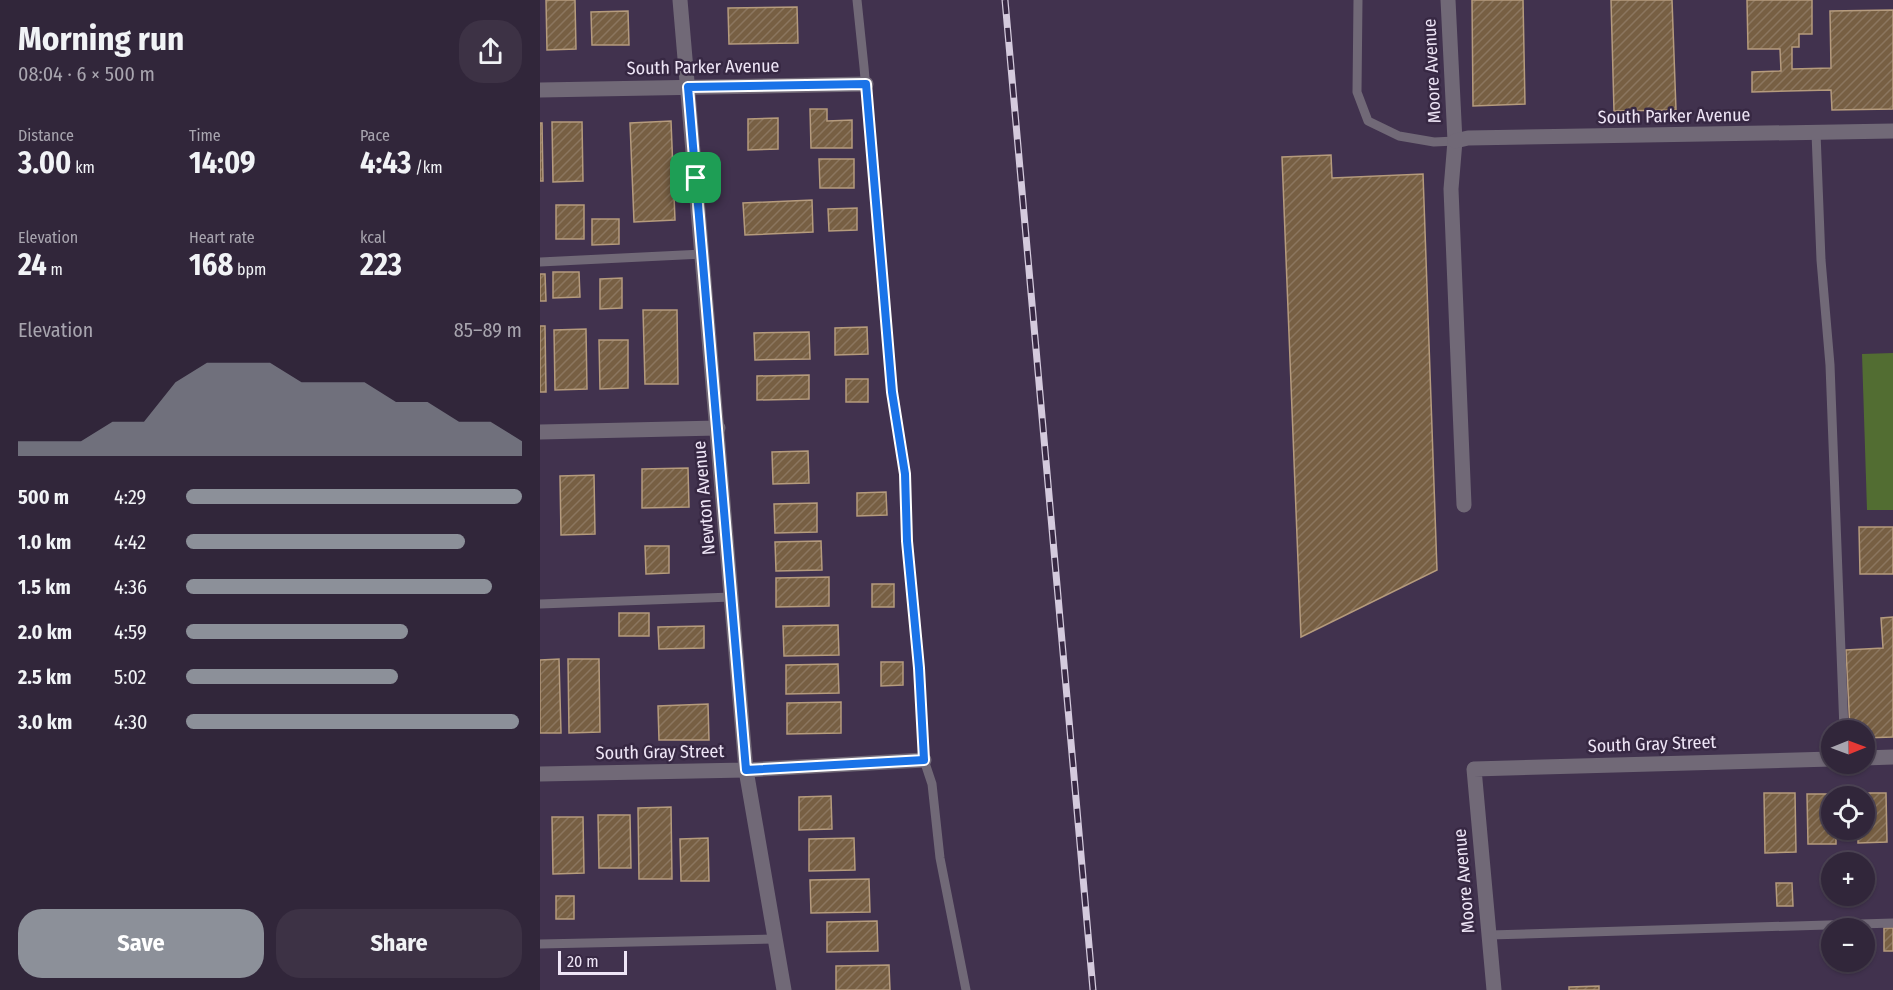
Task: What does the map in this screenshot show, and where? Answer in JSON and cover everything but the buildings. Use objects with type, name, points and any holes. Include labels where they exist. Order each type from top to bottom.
[{"type":"street","name":"Newton Avenue","points":[[680,0],[746,770],[784,990]]},
{"type":"street","name":"Moore Avenue","points":[[1448,0],[1455,141],[1450,189],[1464,505]]},
{"type":"street","name":"South Parker Avenue","points":[[540,90],[866,84]]},
{"type":"street","name":"South Parker Avenue","points":[[1455,141],[1468,138],[1893,131]]},
{"type":"street","points":[[540,432],[718,428]]},
{"type":"street","points":[[1875,758],[1893,757]]},
{"type":"street","name":"South Gray Street","points":[[1474,769],[1821,759]]},
{"type":"street","name":"South Gray Street","points":[[540,774],[746,770],[924,760]]},
{"type":"street","name":"Moore Avenue","points":[[1474,769],[1494,990]]},
{"type":"lane","points":[[857,0],[892,392],[905,474],[907,541],[919,668],[924,760],[932,784],[940,858],[966,990]]},
{"type":"lane","points":[[1358,0],[1357,92],[1368,121],[1400,136],[1434,142],[1455,141]]},
{"type":"lane","points":[[1816,133],[1821,260],[1830,365],[1844,720]]},
{"type":"lane","points":[[540,262],[703,254]]},
{"type":"lane","points":[[540,604],[732,597]]},
{"type":"lane","points":[[1489,935],[1893,923]]},
{"type":"lane","points":[[540,944],[776,939]]},
{"type":"green space","points":[[1893,353],[1893,510],[1867,510],[1862,354]]},
{"type":"railway","points":[[1005,0],[1093,990]]},
{"type":"route","points":[[866,84],[892,392],[905,474],[907,541],[919,668],[924,760],[746,770],[696,178],[688,87],[866,84]]}]
